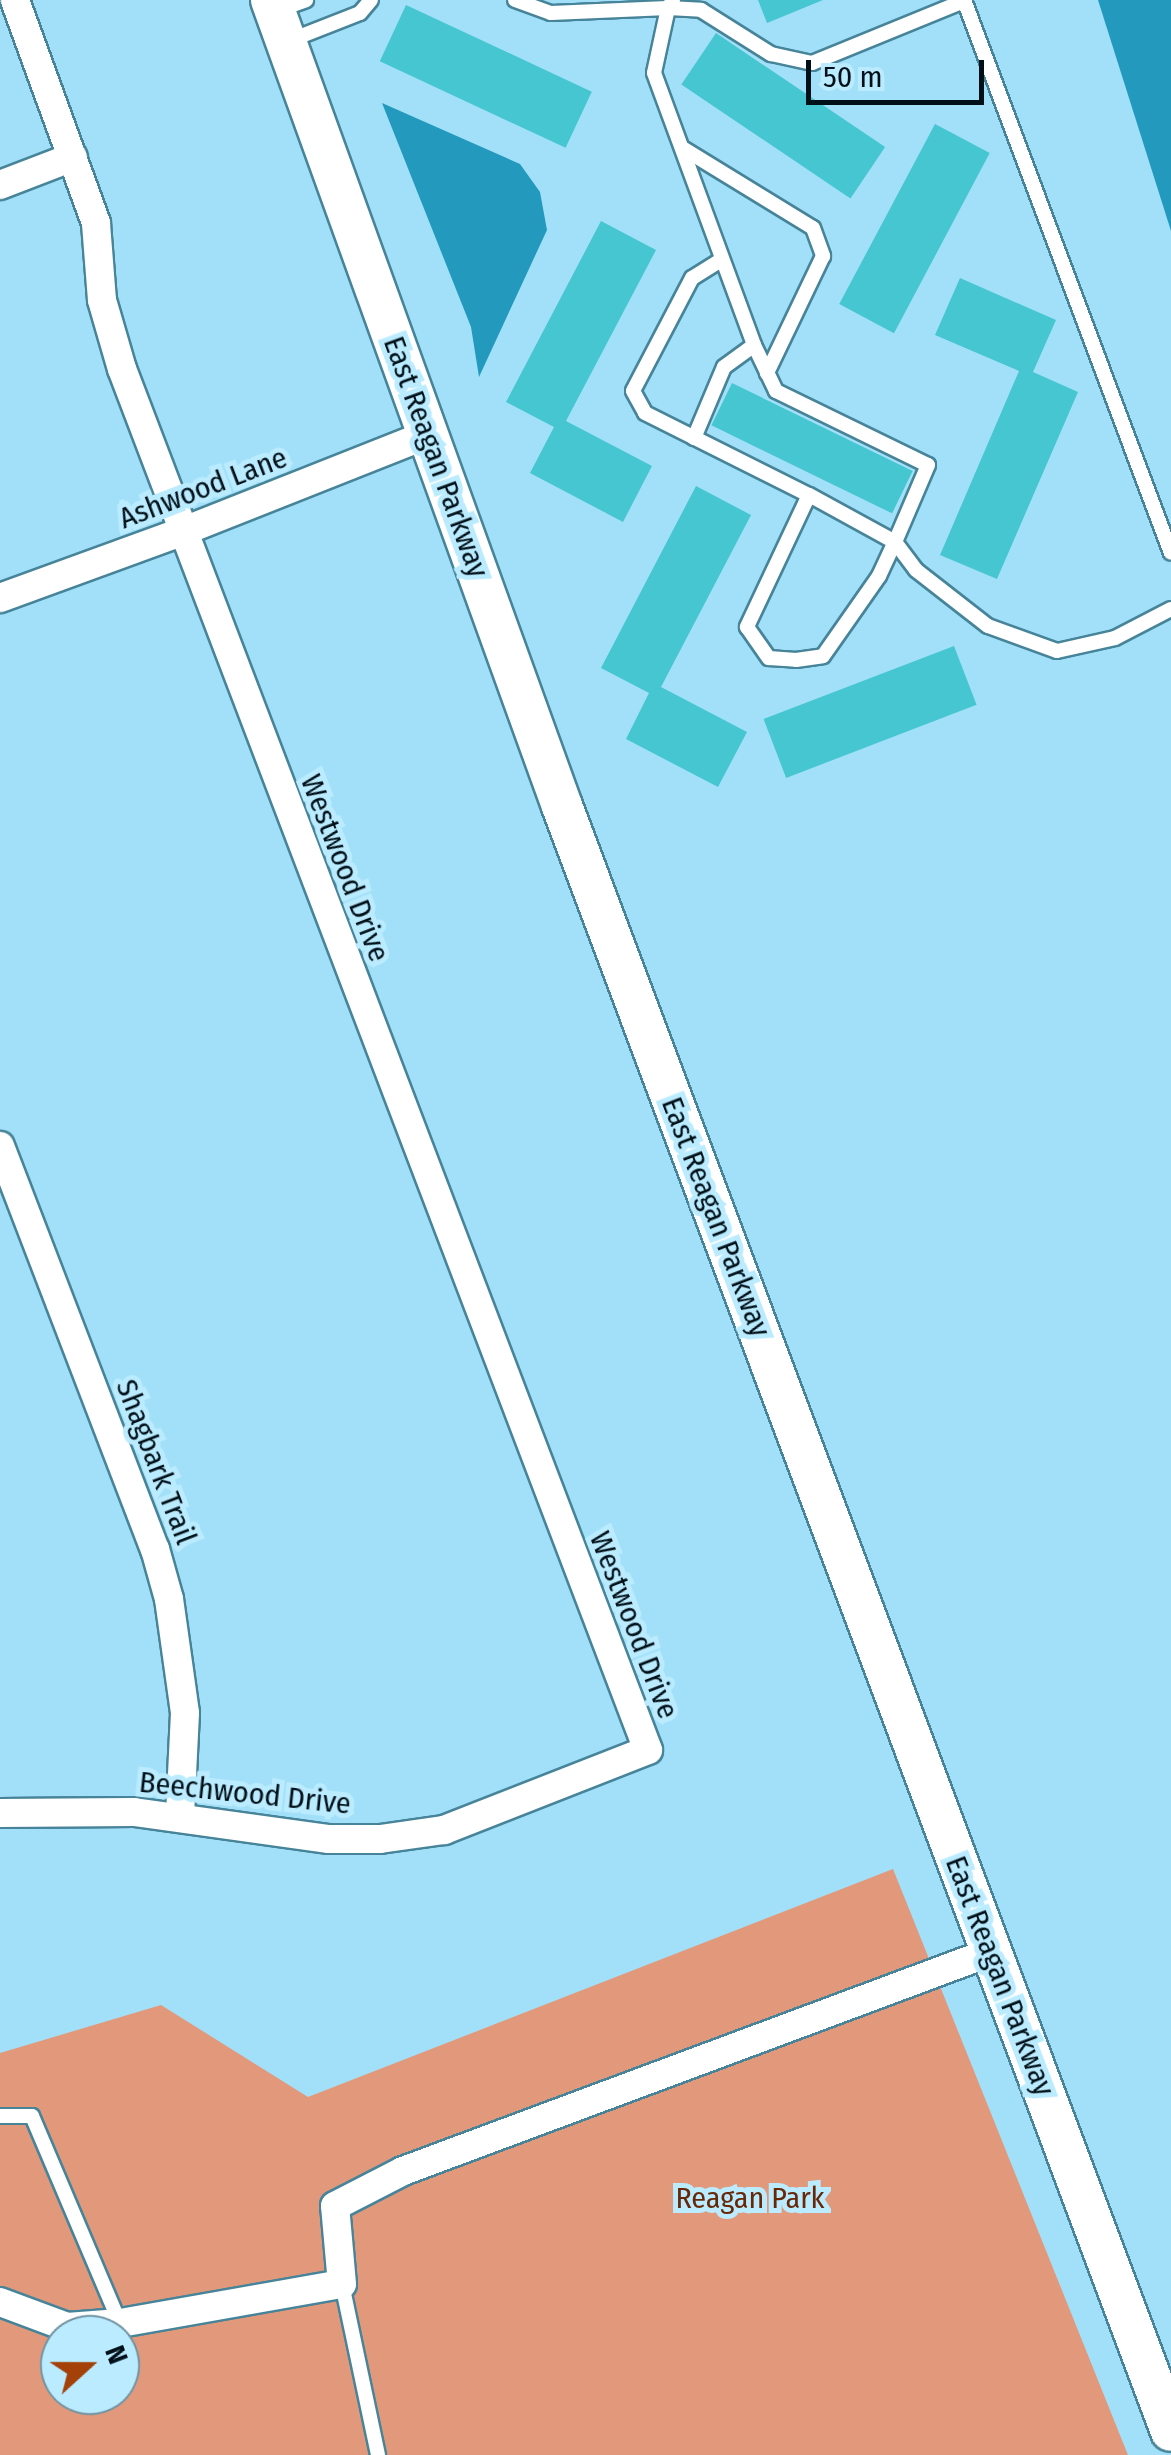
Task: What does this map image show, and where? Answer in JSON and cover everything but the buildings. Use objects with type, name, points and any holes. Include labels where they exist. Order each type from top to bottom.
[{"type":"street","name":"Westwood Drive","points":[[15,0],[96,223],[102,300],[112,336],[182,532],[648,1750]]},
{"type":"street","name":"East Reagan Parkway","points":[[284,13],[428,434],[562,806],[1171,2431]]},
{"type":"street","points":[[0,185],[73,157]]},
{"type":"street","name":"Ashwood Lane","points":[[0,598],[182,532],[428,434]]},
{"type":"street","name":"Shagbark Trail","points":[[0,1146],[155,1549],[169,1599],[185,1713],[180,1816]]},
{"type":"street","name":"Beechwood Drive","points":[[0,1814],[58,1810],[180,1816],[329,1839],[430,1833],[648,1750]]},
{"type":"street","points":[[140,2319],[342,2284],[334,2206],[368,2188],[403,2171],[991,1952]]},
{"type":"street","points":[[0,2302],[40,2317]]},
{"type":"lane","points":[[284,13],[360,13],[372,0]]},
{"type":"lane","points":[[516,0],[551,13],[670,4],[701,10],[771,54],[812,63],[964,0],[1171,553]]},
{"type":"lane","points":[[670,4],[654,74],[754,346],[776,390],[928,466],[879,576],[824,656],[769,658],[747,627],[809,495]]},
{"type":"lane","points":[[684,150],[813,228],[823,256],[767,373]]},
{"type":"lane","points":[[722,260],[692,278],[632,390],[645,413],[895,542],[916,570],[988,626],[1058,650],[1115,638],[1171,609]]},
{"type":"lane","points":[[694,438],[724,368],[754,346]]},
{"type":"lane","points":[[0,2116],[32,2116],[117,2315]]},
{"type":"lane","points":[[342,2284],[378,2455]]},
{"type":"green space","name":"Reagan Park","points":[[893,1869],[1128,2455],[0,2455],[0,2053],[161,2005],[308,2097]]},
{"type":"water","points":[[1098,0],[1171,0],[1171,231]]},
{"type":"water","points":[[382,103],[520,164],[540,192],[547,230],[479,377],[471,327]]}]
